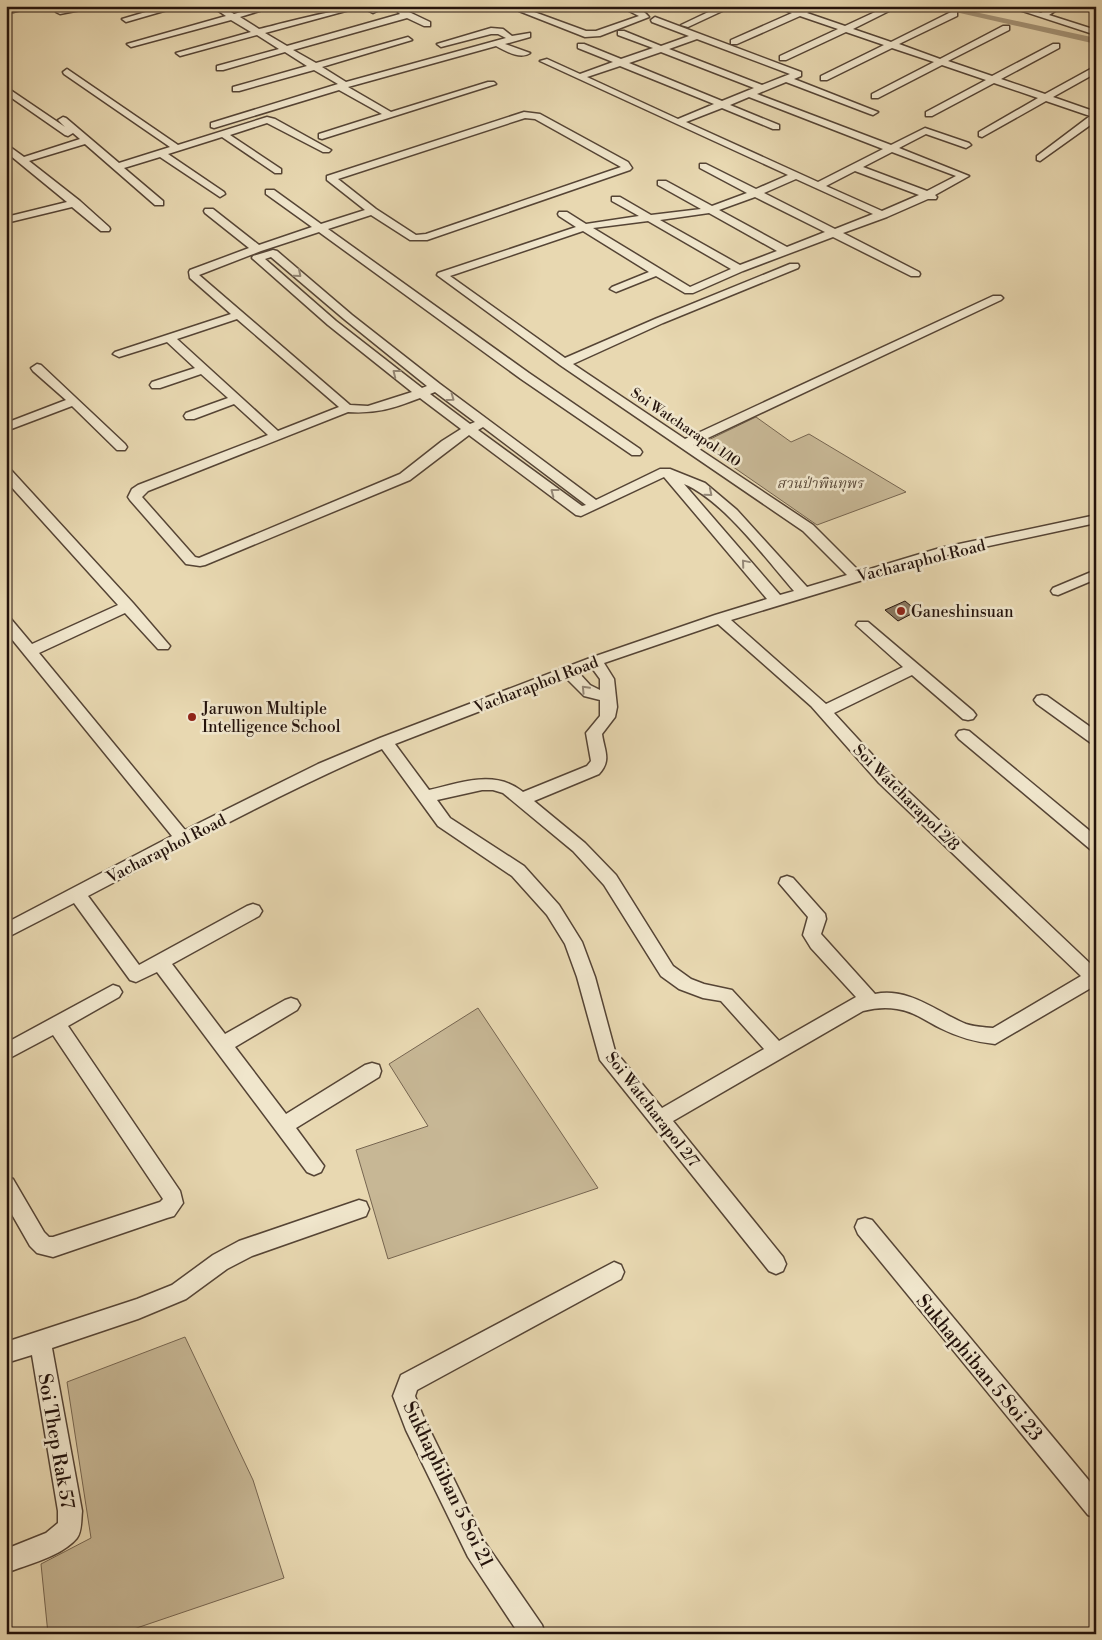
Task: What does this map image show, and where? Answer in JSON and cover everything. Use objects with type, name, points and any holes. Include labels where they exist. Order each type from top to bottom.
[{"type":"street","points":[[6,12],[31,6]]},
{"type":"street","points":[[60,12],[97,6]]},
{"type":"street","points":[[126,19],[177,6]]},
{"type":"street","points":[[215,6],[390,115]]},
{"type":"street","points":[[131,44],[272,6]]},
{"type":"street","points":[[418,6],[402,12],[428,24]]},
{"type":"street","points":[[523,11],[580,33],[590,34],[645,17],[640,12],[623,6]]},
{"type":"street","points":[[685,25],[730,6]]},
{"type":"street","points":[[779,6],[1096,116]]},
{"type":"street","points":[[734,42],[815,6]]},
{"type":"street","points":[[784,58],[895,6]]},
{"type":"street","points":[[1011,6],[1096,33]]},
{"type":"street","points":[[1041,16],[1059,6]]},
{"type":"street","points":[[1083,6],[1096,10]]},
{"type":"street","points":[[180,53],[353,7],[367,7],[373,11]]},
{"type":"street","points":[[824,78],[954,14]]},
{"type":"street","points":[[220,68],[408,15]]},
{"type":"street","points":[[655,20],[798,74],[678,122]]},
{"type":"street","points":[[875,96],[1006,28]]},
{"type":"street","points":[[459,55],[438,42],[492,31],[500,31],[508,36]]},
{"type":"street","points":[[621,33],[762,88]]},
{"type":"street","points":[[214,125],[343,86],[527,35]]},
{"type":"street","points":[[579,77],[697,36]]},
{"type":"street","points":[[236,89],[408,40]]},
{"type":"street","points":[[498,44],[516,52],[526,53]]},
{"type":"street","points":[[581,46],[776,127]]},
{"type":"street","points":[[929,114],[1056,46]]},
{"type":"street","points":[[544,61],[883,215]]},
{"type":"street","points":[[982,134],[1096,69]]},
{"type":"street","points":[[68,72],[177,148]]},
{"type":"street","points":[[786,79],[873,112]]},
{"type":"street","points":[[322,136],[491,84]]},
{"type":"street","points":[[6,90],[74,138]]},
{"type":"street","points":[[563,214],[689,290],[739,269],[883,215],[964,176],[749,94]]},
{"type":"street","points":[[524,115],[537,116],[625,164],[627,168],[421,238],[414,238],[372,211],[331,178],[524,115]]},
{"type":"street","points":[[1040,158],[1096,116]]},
{"type":"street","points":[[63,120],[159,202]]},
{"type":"street","points":[[117,167],[259,122],[272,121],[326,150]]},
{"type":"street","points":[[818,186],[925,131],[966,145]]},
{"type":"street","points":[[223,134],[278,171]]},
{"type":"street","points":[[23,160],[88,140]]},
{"type":"street","points":[[6,147],[76,203],[105,229]]},
{"type":"street","points":[[162,154],[220,194]]},
{"type":"street","points":[[703,166],[915,274]]},
{"type":"street","points":[[855,167],[941,201]]},
{"type":"street","points":[[585,227],[711,209],[756,193],[795,176]]},
{"type":"street","points":[[662,183],[786,251]]},
{"type":"street","points":[[270,192],[525,376],[636,452]]},
{"type":"street","points":[[616,199],[739,269]]},
{"type":"street","points":[[6,220],[76,203]]},
{"type":"street","points":[[347,408],[194,276],[194,272],[257,248],[372,211]]},
{"type":"street","points":[[209,212],[257,248]]},
{"type":"street","name":"Soi Watcharapol 1/10","points":[[585,227],[442,275],[564,363],[808,528],[856,576]]},
{"type":"street","points":[[595,505],[436,387],[348,317],[273,253],[258,258],[332,323],[421,393],[581,512],[666,472],[700,486],[732,513],[802,592]]},
{"type":"street","points":[[564,363],[659,321],[794,266]]},
{"type":"street","points":[[616,289],[657,272]]},
{"type":"street","points":[[684,444],[997,298]]},
{"type":"street","points":[[119,354],[239,315]]},
{"type":"street","points":[[332,323],[348,317]]},
{"type":"street","points":[[169,338],[276,435]]},
{"type":"street","points":[[37,368],[121,447]]},
{"type":"street","points":[[156,385],[203,369]]},
{"type":"street","points":[[436,387],[395,403],[368,410],[347,408],[143,488],[137,492],[135,497],[190,561],[200,562],[405,477],[420,468],[446,444],[469,428],[485,422]]},
{"type":"street","points":[[190,416],[236,399]]},
{"type":"street","points":[[6,427],[74,401]]},
{"type":"street","points":[[666,472],[776,600]]},
{"type":"street","points":[[6,473],[163,646]]},
{"type":"street","name":"Vacharaphol Road","points":[[6,931],[184,838],[324,768],[385,742],[595,661],[776,600],[940,552],[1093,523]]},
{"type":"street","points":[[1058,591],[1096,574]]},
{"type":"street","points":[[30,651],[128,606]]},
{"type":"street","name":"Soi Watcharapol 2/8","points":[[720,618],[825,711],[885,779],[1095,976]]},
{"type":"street","points":[[6,622],[184,838]]},
{"type":"street","points":[[864,625],[968,715]]},
{"type":"street","points":[[522,799],[593,770],[597,766],[601,754],[594,733],[607,717],[609,707],[607,679],[595,661]]},
{"type":"street","points":[[825,711],[913,668]]},
{"type":"street","points":[[569,671],[589,694],[597,696],[607,695]]},
{"type":"street","points":[[1042,700],[1096,739]]},
{"type":"street","points":[[964,735],[1096,845]]},
{"type":"street","name":"Soi Watcharapol 2/7","points":[[385,742],[444,822],[518,871],[553,910],[573,942],[586,977],[607,1054],[776,1264]]},
{"type":"street","points":[[426,797],[487,784],[509,789],[601,868],[667,971],[685,984],[703,991],[726,995],[777,1051]]},
{"type":"street","points":[[787,883],[816,914],[817,919],[812,935],[817,943],[870,1000]]},
{"type":"street","points":[[77,894],[136,975],[253,912]]},
{"type":"street","points":[[160,962],[314,1166]]},
{"type":"street","points":[[659,1118],[859,1004],[870,1000],[905,1002],[971,1033],[995,1036],[1095,976]]},
{"type":"street","points":[[6,1052],[113,992]]},
{"type":"street","points":[[223,1045],[291,1005]]},
{"type":"street","points":[[6,1185],[37,1239],[44,1246],[53,1247],[167,1209],[173,1203],[173,1197],[56,1024]]},
{"type":"street","points":[[284,1125],[372,1071]]},
{"type":"street","points":[[6,1353],[138,1309],[178,1292],[220,1262],[246,1248],[359,1209]]},
{"type":"street","name":"Sukhaphiban 5 Soi 23","points":[[865,1228],[1096,1507]]},
{"type":"street","name":"Sukhaphiban 5 Soi 21","points":[[533,1634],[476,1548],[414,1422],[404,1396],[409,1383],[614,1272]]},
{"type":"street","name":"Soi Thep Rak 57","points":[[6,1561],[54,1542],[69,1529],[70,1511],[40,1342]]},
{"type":"green space","name":"สวนป่าพินทุพร","points":[[756,417],[791,442],[809,434],[906,492],[817,525],[700,444]]},
{"type":"green space","points":[[478,1008],[598,1188],[388,1259],[356,1150],[428,1126],[389,1064]]},
{"type":"green space","points":[[185,1337],[253,1480],[284,1578],[119,1634],[48,1634],[41,1564],[91,1538],[67,1382]]},
{"type":"building","name":"Ganeshinsuan","points":[[905,601],[917,611],[898,621],[885,610]]},
{"type":"waterway","points":[[933,6],[1096,41]]},
{"type":"place","name":"Ganeshinsuan","points":[[901,611]]},
{"type":"place","name":"Jaruwon Multiple Intelligence School","points":[[192,717]]}]
